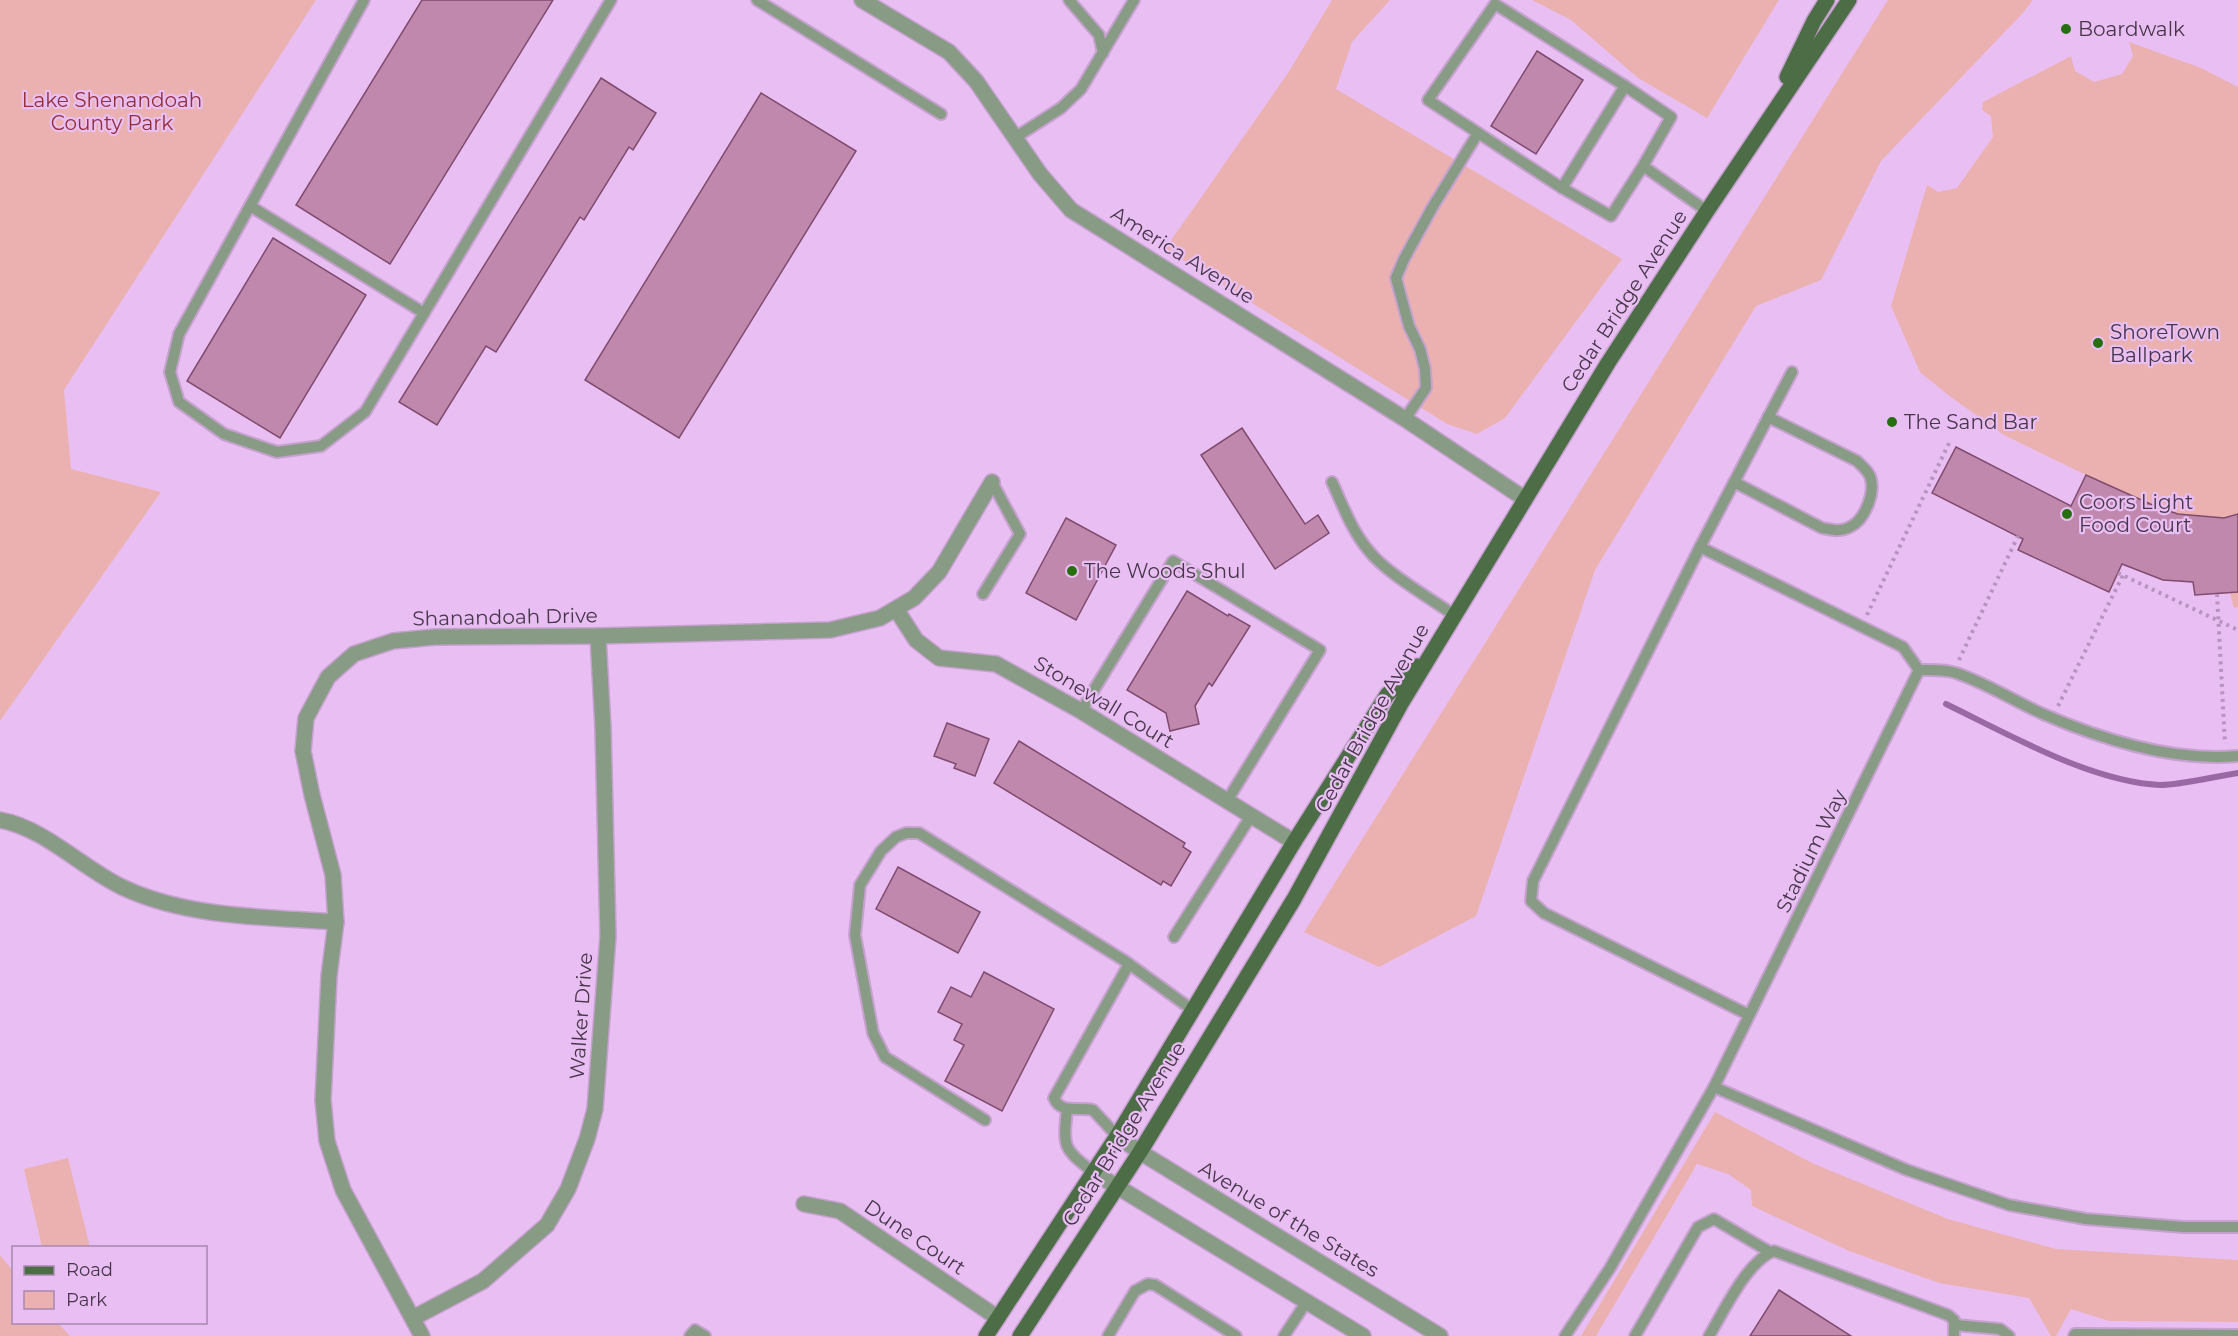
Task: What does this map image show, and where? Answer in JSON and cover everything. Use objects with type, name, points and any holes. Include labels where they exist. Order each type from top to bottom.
[{"type":"main road","name":"Cedar Bridge Avenue","points":[[1766,123],[1814,21],[1827,0]]},
{"type":"main road","name":"Cedar Bridge Avenue","points":[[1020,1336],[1140,1152],[1294,899],[1402,702],[1608,363],[1849,0]]},
{"type":"main road","points":[[986,1336],[1117,1136],[1294,842],[1387,694],[1434,649]]},
{"type":"street","name":"America Avenue","points":[[862,0],[949,52],[976,81],[1040,174],[1071,210],[1405,419],[1525,499]]},
{"type":"street","name":"Shanandoah Drive","points":[[422,1336],[343,1190],[327,1141],[323,1100],[329,976],[336,922],[333,875],[303,751],[306,718],[328,677],[354,654],[393,641],[435,637],[598,636],[830,630],[880,618],[914,598],[939,572],[992,482]]},
{"type":"street","name":"Stonewall Court","points":[[896,609],[916,640],[939,658],[996,664],[1081,711],[1294,842]]},
{"type":"street","name":"Walker Drive","points":[[413,1318],[483,1281],[547,1225],[568,1189],[587,1139],[594,1109],[608,936],[603,728],[598,636]]},
{"type":"street","points":[[0,820],[32,831],[124,888],[161,902],[211,912],[336,922]]},
{"type":"street","name":"Avenue of the States","points":[[1117,1136],[1440,1336]]},
{"type":"street","points":[[1094,1172],[1363,1336]]},
{"type":"street","name":"Dune Court","points":[[804,1204],[840,1211],[998,1318]]},
{"type":"lane","points":[[364,0],[180,334],[170,372],[179,402],[224,434],[277,452],[321,446],[364,412],[611,0]]},
{"type":"lane","points":[[757,0],[941,114]]},
{"type":"lane","points":[[1069,0],[1099,35],[1103,53]]},
{"type":"lane","points":[[1016,137],[1061,108],[1081,89],[1134,0]]},
{"type":"lane","points":[[1495,4],[1625,86],[1671,117],[1611,216],[1562,188],[1428,100],[1495,4]]},
{"type":"lane","points":[[1562,188],[1625,86]]},
{"type":"lane","points":[[1405,419],[1426,388],[1425,369],[1420,349],[1409,326],[1396,278],[1432,208],[1478,133]]},
{"type":"lane","points":[[1643,166],[1707,211]]},
{"type":"lane","points":[[250,206],[424,313]]},
{"type":"lane","points":[[1749,1015],[1544,913],[1531,901],[1533,881],[1791,372]]},
{"type":"lane","points":[[1734,482],[1822,528],[1834,531],[1852,526],[1865,511],[1869,502],[1870,476],[1857,461],[1768,417]]},
{"type":"lane","points":[[983,594],[1020,534],[992,482]]},
{"type":"lane","points":[[1332,482],[1350,522],[1370,553],[1393,573],[1454,615]]},
{"type":"lane","points":[[1700,548],[1903,647],[1919,670],[1954,672],[2052,717],[2112,740],[2151,749],[2226,757],[2238,756]]},
{"type":"lane","points":[[1081,711],[1173,561],[1320,650],[1227,801]]},
{"type":"lane","name":"Stadium Way","points":[[1565,1336],[1610,1268],[1714,1087],[1919,670]]},
{"type":"lane","points":[[1174,937],[1251,816]]},
{"type":"lane","points":[[985,1120],[885,1057],[873,1033],[855,934],[860,885],[881,851],[896,837],[906,833],[919,833],[1129,964],[1194,1011]]},
{"type":"lane","points":[[1117,1136],[1093,1110],[1066,1109],[1055,1102],[1054,1098],[1129,964]]},
{"type":"lane","points":[[1714,1087],[1907,1170],[2009,1205],[2086,1219],[2183,1227],[2238,1227]]},
{"type":"lane","points":[[1066,1109],[1064,1139],[1071,1154],[1094,1172]]},
{"type":"lane","points":[[1635,1336],[1698,1227],[1714,1219],[1770,1252]]},
{"type":"lane","points":[[1709,1336],[1748,1273],[1765,1254],[1774,1251],[1948,1315],[1954,1320],[1955,1331],[2000,1329],[2009,1336]]},
{"type":"lane","points":[[1108,1336],[1135,1291],[1148,1284],[1155,1285],[1231,1335]]},
{"type":"lane","points":[[1284,1336],[1307,1301]]},
{"type":"lane","points":[[690,1336],[695,1330],[705,1336]]},
{"type":"lane","points":[[2074,1336],[2075,1334],[2238,1335]]},
{"type":"path","points":[[1862,626],[1950,441]]},
{"type":"path","points":[[1954,672],[2018,536]]},
{"type":"path","points":[[2052,717],[2121,574],[2238,630]]},
{"type":"path","points":[[2217,594],[2226,757]]},
{"type":"green space","name":"Lake Shenandoah County Park","points":[[0,0],[316,0],[64,390],[71,469],[161,492],[0,721]]},
{"type":"green space","points":[[1332,0],[1390,0],[1352,42],[1336,89],[1622,259],[1505,418],[1477,434],[1447,424],[1165,249],[1288,73]]},
{"type":"green space","points":[[1532,0],[1779,0],[1707,118],[1638,78],[1571,20]]},
{"type":"green space","points":[[1888,0],[2033,0],[1881,161],[1821,280],[1756,306],[1595,570],[1476,916],[1379,967],[1304,932]]},
{"type":"green space","name":"ShoreTown Ballpark","points":[[2129,42],[2201,68],[2238,87],[2238,607],[2234,608],[2230,593],[2195,595],[2193,582],[2123,564],[2109,592],[2018,550],[2023,539],[1932,493],[1956,447],[2071,506],[2086,475],[2004,435],[1920,372],[1891,306],[1927,185],[1938,192],[1957,188],[1993,137],[1991,116],[1982,110],[1983,102],[2071,56],[2075,71],[2094,82],[2122,74],[2133,56]]},
{"type":"green space","points":[[1715,1112],[1812,1163],[1948,1219],[2056,1249],[2238,1260],[2238,1322],[2109,1321],[2071,1309],[2056,1336],[2051,1336],[2029,1298],[1939,1283],[1849,1251],[1752,1206],[1751,1190],[1728,1174],[1697,1164],[1596,1336],[1581,1336]]},
{"type":"green space","points":[[68,1158],[90,1246],[42,1246],[24,1169]]},
{"type":"green space","points":[[0,1255],[12,1270],[12,1324],[59,1324],[70,1336],[0,1336]]},
{"type":"building","points":[[422,0],[553,0],[390,264],[296,205]]},
{"type":"building","points":[[1537,51],[1583,80],[1536,154],[1491,126]]},
{"type":"building","points":[[601,78],[656,113],[633,150],[629,147],[584,220],[580,217],[496,352],[486,346],[437,425],[399,402]]},
{"type":"building","points":[[761,93],[856,151],[679,438],[585,380]]},
{"type":"building","points":[[273,238],[366,295],[280,438],[187,381]]},
{"type":"building","points":[[1242,428],[1305,524],[1318,515],[1329,533],[1275,569],[1201,455]]},
{"type":"building","points":[[1956,447],[2071,506],[2086,475],[2178,514],[2224,518],[2238,514],[2238,592],[2195,595],[2193,582],[2163,580],[2122,564],[2109,592],[2018,550],[2023,539],[1932,493]]},
{"type":"building","points":[[1066,518],[1116,545],[1076,620],[1026,593]]},
{"type":"building","points":[[1187,591],[1228,616],[1229,614],[1250,626],[1212,686],[1209,683],[1195,706],[1199,724],[1170,731],[1166,713],[1127,690]]},
{"type":"building","points":[[947,723],[989,739],[975,776],[954,768],[956,764],[934,756]]},
{"type":"building","points":[[1019,741],[1185,843],[1183,847],[1191,852],[1171,886],[1163,881],[1161,885],[994,783]]},
{"type":"building","points":[[898,867],[980,912],[958,953],[876,909]]},
{"type":"building","points":[[984,972],[1054,1009],[1002,1111],[945,1081],[964,1045],[954,1040],[962,1024],[938,1012],[951,987],[971,997]]},
{"type":"building","points":[[1779,1290],[1851,1336],[1750,1336]]},
{"type":"waterway","points":[[1946,704],[2050,755],[2078,766],[2134,782],[2169,785],[2238,773]]},
{"type":"place","name":"Boardwalk","points":[[2066,29]]},
{"type":"place","name":"ShoreTown Ballpark","points":[[2098,343]]},
{"type":"place","name":"The Sand Bar","points":[[1892,422]]},
{"type":"place","name":"Coors Light Food Court","points":[[2067,514]]},
{"type":"place","name":"The Woods Shul","points":[[1072,571]]}]
